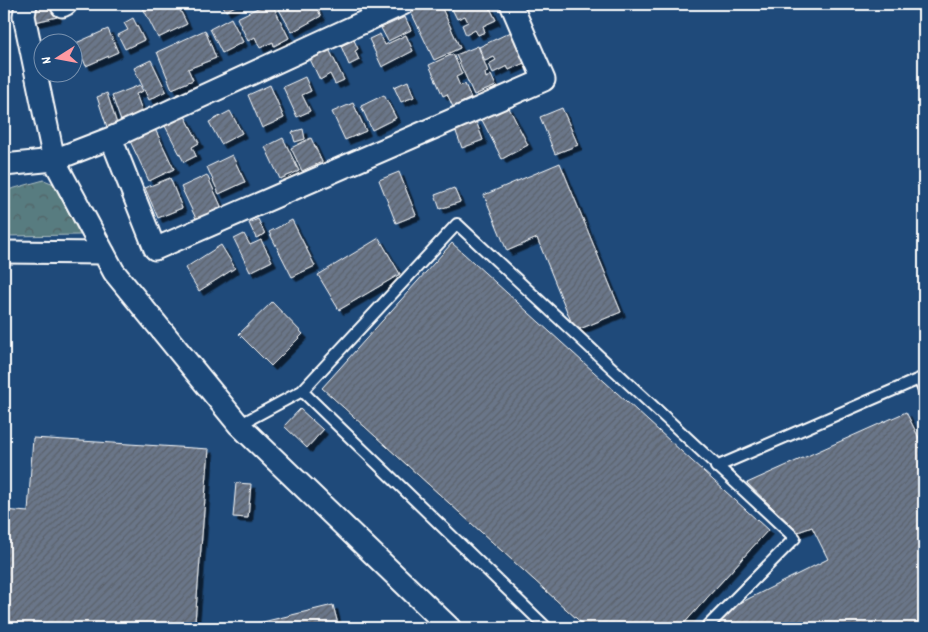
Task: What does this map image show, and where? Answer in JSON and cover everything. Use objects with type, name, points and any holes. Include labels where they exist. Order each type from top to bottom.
[{"type":"street","points":[[26,4],[24,16],[54,160],[114,272],[239,425],[450,628]]},
{"type":"street","points":[[4,165],[54,160],[111,138],[403,4]]},
{"type":"street","points":[[111,138],[155,249],[544,80],[510,4]]},
{"type":"street","points":[[4,252],[104,253]]},
{"type":"lane","points":[[239,425],[302,391],[457,224],[716,467],[795,538],[706,628]]},
{"type":"lane","points":[[716,467],[919,379],[924,392]]},
{"type":"lane","points":[[302,391],[547,628]]},
{"type":"green space","points":[[44,180],[54,184],[80,235],[4,236],[4,191]]},
{"type":"building","points":[[36,4],[54,4],[57,17],[35,22],[32,8],[36,7]]},
{"type":"building","points":[[141,4],[177,4],[187,24],[158,38]]},
{"type":"building","points":[[222,4],[239,4],[226,11]]},
{"type":"building","points":[[266,4],[272,4],[289,38],[274,46],[273,42],[260,48],[255,37],[248,41],[237,18]]},
{"type":"building","points":[[276,4],[314,4],[321,16],[292,32]]},
{"type":"building","points":[[428,4],[440,4],[460,48],[434,60],[411,12]]},
{"type":"building","points":[[462,4],[488,4],[496,20],[483,26],[485,32],[478,35],[475,30],[466,35],[462,25],[468,22],[465,16],[457,19],[452,9]]},
{"type":"building","points":[[405,17],[411,30],[388,41],[381,28]]},
{"type":"building","points":[[133,18],[144,40],[125,49],[118,35],[128,30],[124,23]]},
{"type":"building","points":[[231,18],[243,42],[222,53],[210,29]]},
{"type":"building","points":[[108,29],[118,52],[86,66],[82,57],[82,40]]},
{"type":"building","points":[[205,30],[216,58],[188,69],[193,80],[172,89],[157,52]]},
{"type":"building","points":[[511,32],[524,63],[509,70],[507,66],[493,73],[489,64],[496,60],[494,57],[485,61],[479,47]]},
{"type":"building","points":[[380,34],[385,45],[406,35],[413,51],[382,67],[369,39]]},
{"type":"building","points":[[354,40],[358,49],[355,51],[359,60],[349,65],[341,46]]},
{"type":"building","points":[[478,46],[488,72],[485,73],[486,78],[491,75],[496,86],[474,95],[456,55]]},
{"type":"building","points":[[329,49],[344,80],[335,84],[330,74],[320,80],[310,59]]},
{"type":"building","points":[[453,54],[462,74],[456,77],[460,86],[465,84],[471,98],[453,107],[447,94],[443,96],[429,65]]},
{"type":"building","points":[[151,60],[166,91],[149,100],[134,68]]},
{"type":"building","points":[[305,77],[311,91],[302,95],[310,111],[297,117],[283,87]]},
{"type":"building","points":[[408,81],[414,97],[401,102],[394,87]]},
{"type":"building","points":[[140,85],[143,91],[136,94],[144,116],[122,124],[112,96]]},
{"type":"building","points":[[270,85],[284,118],[262,128],[248,95]]},
{"type":"building","points":[[107,93],[117,124],[107,127],[97,97]]},
{"type":"building","points":[[384,95],[396,118],[372,130],[361,106]]},
{"type":"building","points":[[353,103],[366,131],[345,140],[332,112]]},
{"type":"building","points":[[508,106],[528,145],[502,159],[482,120]]},
{"type":"building","points":[[562,108],[578,145],[555,154],[540,117]]},
{"type":"building","points":[[230,111],[242,133],[221,144],[209,122]]},
{"type":"building","points":[[185,116],[199,143],[192,147],[196,156],[184,162],[165,126]]},
{"type":"building","points":[[476,121],[483,140],[462,148],[455,129]]},
{"type":"building","points":[[155,129],[174,169],[149,181],[130,141]]},
{"type":"building","points":[[303,129],[305,139],[295,142],[292,132]]},
{"type":"building","points":[[283,138],[299,171],[280,179],[265,147]]},
{"type":"building","points":[[311,138],[322,162],[302,171],[291,148]]},
{"type":"building","points":[[232,155],[245,182],[219,194],[207,167]]},
{"type":"building","points":[[560,163],[621,312],[575,331],[537,238],[507,251],[484,195]]},
{"type":"building","points":[[399,172],[416,215],[396,223],[379,180]]},
{"type":"building","points":[[207,175],[225,215],[200,227],[181,187]]},
{"type":"building","points":[[170,178],[182,208],[158,218],[145,188]]},
{"type":"building","points":[[454,188],[460,202],[440,209],[435,195]]},
{"type":"building","points":[[258,219],[265,234],[256,238],[249,223]]},
{"type":"building","points":[[292,220],[315,266],[292,277],[269,232]]},
{"type":"building","points":[[244,234],[250,245],[261,240],[272,261],[250,272],[234,239]]},
{"type":"building","points":[[379,238],[400,274],[339,310],[318,275]]},
{"type":"building","points":[[452,243],[768,530],[680,628],[587,628],[322,388]]},
{"type":"building","points":[[221,245],[235,268],[199,291],[185,268]]},
{"type":"building","points":[[272,302],[303,334],[271,366],[239,334]]},
{"type":"building","points":[[300,409],[323,430],[307,448],[284,426]]},
{"type":"building","points":[[906,412],[924,448],[924,628],[716,628],[732,607],[828,559],[812,527],[798,532],[747,483]]},
{"type":"building","points":[[33,438],[209,449],[195,622],[222,625],[221,628],[4,628],[4,510],[28,512]]},
{"type":"building","points":[[236,483],[251,484],[248,518],[233,517]]},
{"type":"building","points":[[333,605],[339,628],[238,628]]}]
